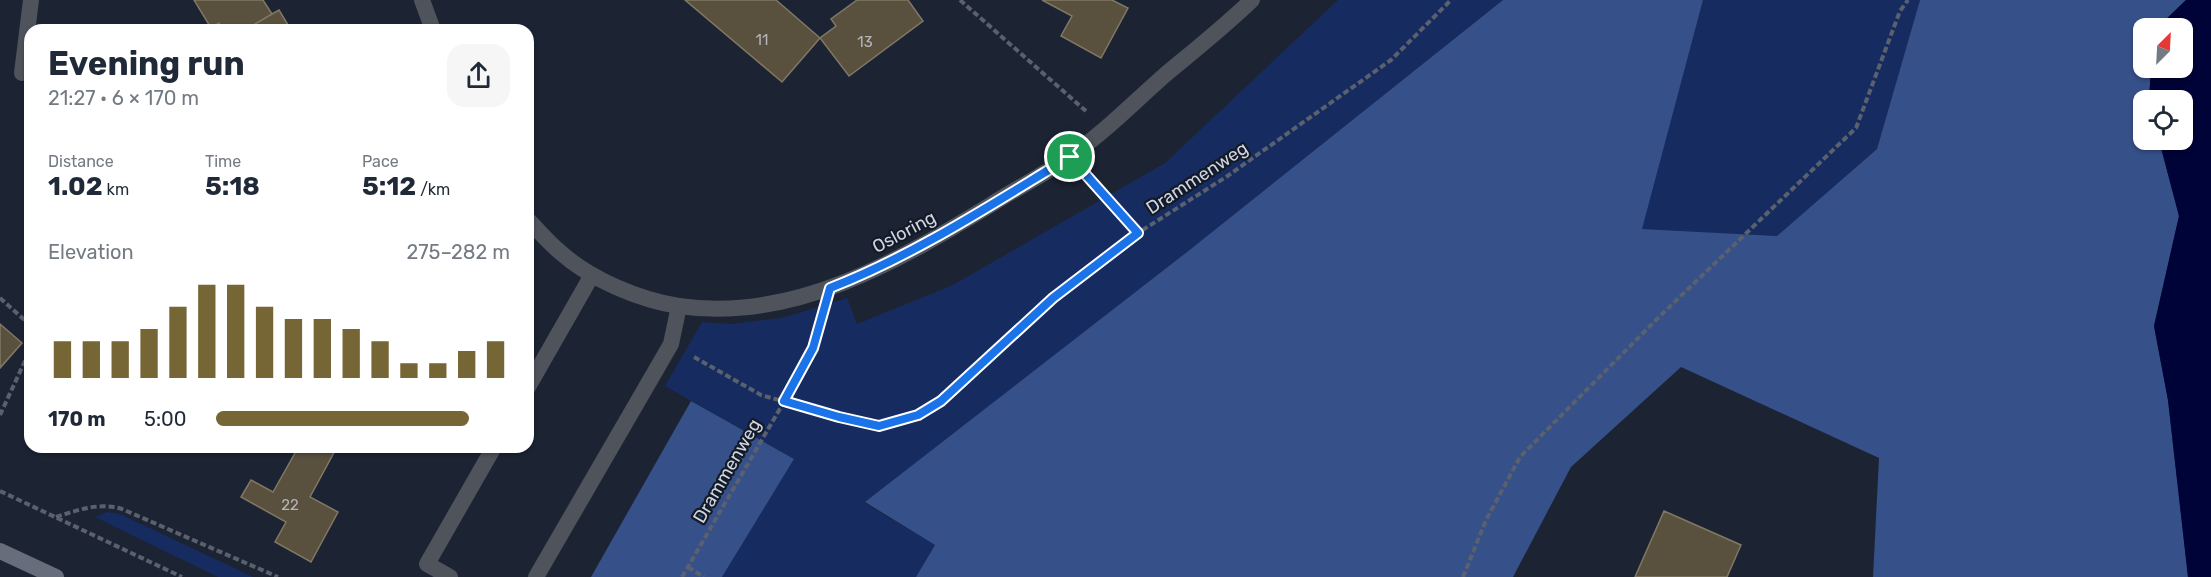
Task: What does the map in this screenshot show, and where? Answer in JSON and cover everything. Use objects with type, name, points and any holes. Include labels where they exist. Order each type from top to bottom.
[{"type":"main road","points":[[0,550],[56,577]]},
{"type":"street","points":[[28,24],[31,0]]},
{"type":"street","points":[[422,0],[431,24]]},
{"type":"street","name":"Osloring","points":[[534,226],[560,253],[592,275],[651,299],[679,306],[719,308],[764,306],[830,288],[868,273],[948,231],[1070,157],[1252,0]]},
{"type":"street","points":[[22,73],[24,57]]},
{"type":"street","points":[[534,376],[592,275]]},
{"type":"street","points":[[536,577],[671,344],[679,306]]},
{"type":"street","points":[[450,577],[427,564],[491,453]]},
{"type":"path","points":[[960,0],[1106,128]]},
{"type":"path","name":"Drammenweg","points":[[682,577],[784,401],[879,426],[918,415],[941,401],[1053,298],[1138,233],[1226,177],[1391,60],[1451,0]]},
{"type":"path","points":[[1463,577],[1486,520],[1520,457],[1661,315],[1856,128],[1900,11],[1908,0]]},
{"type":"path","points":[[1070,157],[1138,233]]},
{"type":"path","points":[[784,401],[813,348],[830,288]]},
{"type":"path","points":[[0,298],[24,320]]},
{"type":"path","points":[[0,415],[24,363]]},
{"type":"path","points":[[0,491],[182,577]]},
{"type":"path","points":[[56,517],[87,507],[109,505],[278,577]]},
{"type":"path","points":[[688,567],[704,577]]},
{"type":"shaded area","points":[[1338,0],[1503,0],[1187,252],[865,503],[935,545],[916,577],[722,577],[794,459],[665,386],[702,322],[731,324],[782,318],[847,298],[857,324],[953,285],[1165,163]]},
{"type":"shaded area","points":[[1503,0],[1703,0],[1642,229],[1777,236],[1877,149],[1920,0],[2186,0],[2167,18],[2133,18],[2133,78],[2150,78],[2150,90],[2133,90],[2133,150],[2162,150],[2179,216],[2154,326],[2168,400],[2188,577],[1873,577],[1879,458],[1681,367],[1571,467],[1513,577],[916,577],[935,545],[865,502],[1187,252]]},
{"type":"shaded area","points":[[1703,0],[1920,0],[1877,149],[1778,236],[1641,229]]},
{"type":"shaded area","points":[[2186,0],[2211,0],[2211,577],[2188,577],[2168,400],[2154,326],[2179,216],[2162,150],[2193,150],[2193,90],[2150,90],[2150,78],[2193,78],[2193,18],[2167,18]]},
{"type":"shaded area","points":[[691,401],[794,459],[722,577],[591,577]]},
{"type":"shaded area","points":[[107,512],[120,514],[253,577],[218,577],[95,517]]},
{"type":"building","points":[[194,0],[263,0],[272,14],[255,24],[209,24]]},
{"type":"building","points":[[685,0],[776,0],[820,38],[782,82]]},
{"type":"building","points":[[857,0],[908,0],[923,21],[849,76],[820,38],[836,26],[831,19]]},
{"type":"building","points":[[1042,0],[1112,0],[1128,8],[1101,58],[1061,36],[1072,16]]},
{"type":"building","points":[[279,10],[287,24],[255,24]]},
{"type":"building","points":[[0,324],[22,343],[0,368]]},
{"type":"building","points":[[295,453],[334,453],[310,497],[338,512],[311,562],[275,542],[286,522],[241,497],[251,480],[273,492]]},
{"type":"building","points":[[1664,511],[1741,545],[1727,577],[1635,577]]},
{"type":"route","points":[[1070,157],[1138,233],[1053,298],[941,401],[918,415],[879,426],[784,401],[813,348],[830,288],[868,273],[948,231],[1070,157]]}]
